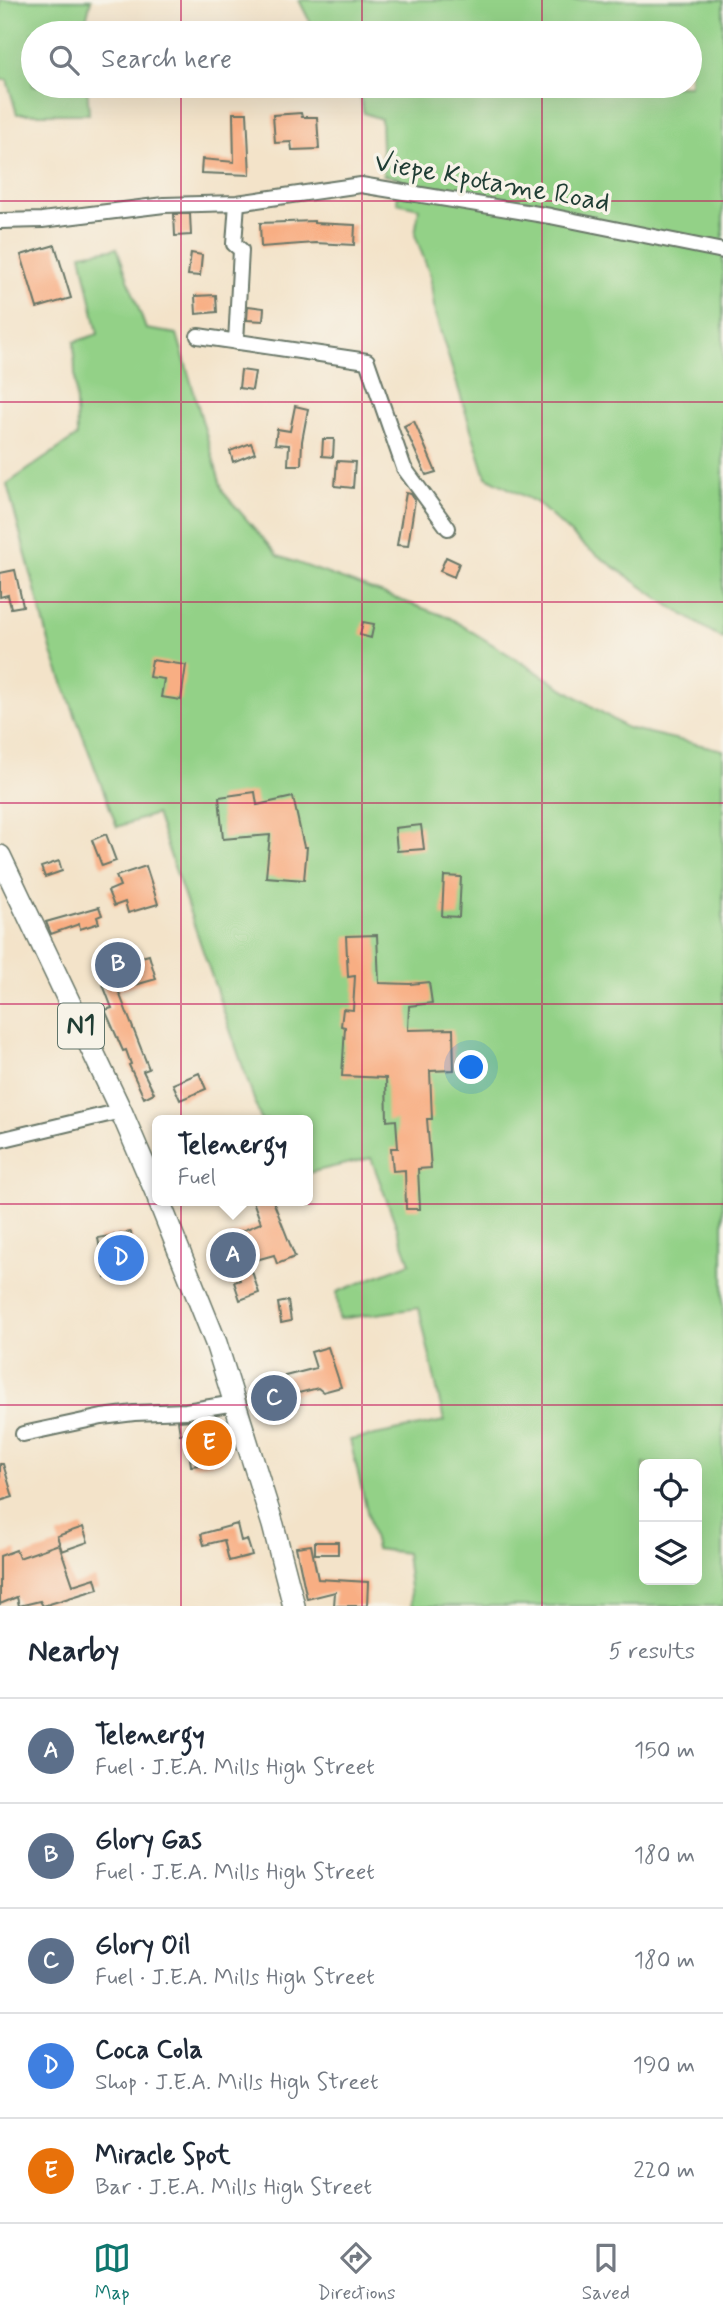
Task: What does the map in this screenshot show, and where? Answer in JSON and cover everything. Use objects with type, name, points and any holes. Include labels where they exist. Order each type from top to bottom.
[{"type":"highway","name":"N1","points":[[0,856],[121,1111],[152,1185]]},
{"type":"highway","name":"N1","points":[[161,1206],[211,1330],[273,1525],[294,1606]]},
{"type":"street","name":"Viepe Kpotame Road","points":[[0,221],[42,220],[164,205],[237,203],[361,185],[550,216],[723,251]]},
{"type":"street","points":[[236,342],[241,250],[234,244],[237,203]]},
{"type":"street","points":[[198,336],[367,361],[404,468],[448,528]]},
{"type":"street","points":[[0,1140],[121,1111]]},
{"type":"street","points":[[23,1434],[134,1413],[186,1411],[235,1403]]},
{"type":"green space","points":[[0,0],[91,0],[86,21],[21,21],[21,98],[88,98],[89,114],[17,114],[7,80],[0,80]]},
{"type":"green space","points":[[299,0],[723,0],[723,639],[671,607],[583,545],[536,502],[486,477],[435,314],[430,275],[415,235],[419,208],[397,203],[399,178],[383,175],[381,119],[364,113],[360,98],[702,98],[702,21],[310,21]]},
{"type":"green space","points":[[117,248],[146,329],[177,334],[223,492],[278,556],[450,618],[627,728],[723,750],[723,1606],[412,1606],[406,1553],[376,1549],[350,1440],[444,1421],[419,1308],[339,1319],[337,1292],[410,1263],[371,1158],[313,1172],[313,1115],[259,1115],[156,814],[117,827],[52,653],[7,484],[77,436],[74,342],[98,334],[81,254]]},
{"type":"building","points":[[233,113],[247,113],[250,175],[201,173],[202,159],[234,162]]},
{"type":"building","points":[[301,113],[302,117],[317,117],[319,149],[292,150],[291,142],[275,143],[273,115]]},
{"type":"building","points":[[174,214],[190,214],[191,235],[175,236]]},
{"type":"building","points":[[314,221],[355,225],[354,245],[315,243],[261,247],[260,223]]},
{"type":"building","points":[[55,245],[71,298],[37,308],[21,255]]},
{"type":"building","points":[[191,253],[202,255],[200,276],[188,275]]},
{"type":"building","points":[[216,295],[217,312],[196,314],[195,296]]},
{"type":"building","points":[[248,306],[264,308],[263,321],[247,320]]},
{"type":"building","points":[[241,370],[255,372],[252,390],[239,388]]},
{"type":"building","points":[[295,406],[308,409],[301,465],[288,465],[289,445],[275,444],[277,429],[290,431]]},
{"type":"building","points":[[414,421],[436,472],[426,475],[404,426]]},
{"type":"building","points":[[323,439],[334,439],[333,457],[322,456]]},
{"type":"building","points":[[251,443],[255,453],[233,462],[230,451]]},
{"type":"building","points":[[337,461],[355,462],[353,488],[335,486]]},
{"type":"building","points":[[406,493],[411,494],[415,500],[408,546],[397,545]]},
{"type":"building","points":[[446,557],[459,563],[454,577],[440,571]]},
{"type":"building","points":[[15,570],[23,606],[11,608],[8,595],[0,597],[0,573]]},
{"type":"building","points":[[363,622],[374,624],[371,638],[360,635]]},
{"type":"building","points":[[152,660],[186,665],[181,700],[161,697],[164,679],[149,677]]},
{"type":"building","points":[[255,792],[257,805],[293,797],[304,847],[307,847],[304,880],[266,877],[270,835],[223,839],[219,797]]},
{"type":"building","points":[[421,825],[424,849],[397,851],[395,828]]},
{"type":"building","points":[[106,834],[116,861],[102,866],[92,840]]},
{"type":"building","points":[[59,861],[62,871],[45,877],[41,867]]},
{"type":"building","points":[[146,866],[158,904],[128,913],[125,902],[114,906],[108,891],[120,886],[116,876]]},
{"type":"building","points":[[444,876],[461,877],[459,917],[442,916]]},
{"type":"building","points":[[99,907],[102,915],[97,917],[99,923],[80,929],[79,924],[51,934],[46,922]]},
{"type":"building","points":[[377,935],[379,983],[429,982],[432,1003],[409,1006],[408,1030],[453,1029],[454,1070],[430,1071],[432,1119],[427,1119],[431,1168],[418,1169],[420,1209],[406,1209],[405,1170],[393,1171],[391,1148],[398,1148],[396,1120],[387,1121],[386,1078],[342,1076],[345,1027],[341,1026],[343,1009],[353,1010],[355,976],[348,977],[346,936]]},
{"type":"building","points":[[123,944],[130,960],[149,955],[156,979],[118,990],[149,1069],[143,1071],[154,1093],[144,1098],[129,1065],[131,1064],[126,1050],[123,1051],[105,1010],[112,1008],[102,982],[113,978],[102,952]]},
{"type":"building","points":[[199,1073],[206,1089],[180,1100],[173,1084]]},
{"type":"building","points":[[255,1206],[275,1206],[295,1257],[277,1264],[274,1255],[249,1262],[259,1293],[240,1300],[234,1282],[240,1280],[232,1248],[220,1253],[215,1242],[261,1223]]},
{"type":"building","points":[[131,1232],[138,1272],[105,1278],[98,1238]]},
{"type":"building","points":[[288,1301],[291,1321],[281,1323],[278,1303]]},
{"type":"building","points":[[328,1347],[341,1387],[323,1392],[318,1388],[267,1401],[262,1382],[316,1368],[311,1352]]},
{"type":"building","points":[[193,1420],[212,1429],[208,1429],[203,1451],[220,1449],[221,1462],[191,1466],[187,1433],[180,1434],[178,1421]]},
{"type":"building","points":[[0,1464],[3,1464],[13,1497],[0,1501]]},
{"type":"building","points":[[237,1524],[241,1541],[247,1539],[252,1555],[229,1561],[224,1540],[204,1545],[201,1534]]},
{"type":"building","points":[[83,1527],[88,1542],[62,1551],[57,1536]]},
{"type":"building","points":[[315,1542],[338,1542],[338,1554],[315,1554]]},
{"type":"building","points":[[59,1544],[73,1585],[95,1578],[98,1589],[43,1606],[40,1601],[19,1606],[17,1597],[0,1604],[0,1556],[16,1550],[19,1558]]},
{"type":"building","points":[[311,1545],[318,1579],[368,1582],[367,1606],[334,1606],[335,1592],[307,1599],[296,1547]]},
{"type":"place","name":"Glory Gas","points":[[118,965]]},
{"type":"place","name":"Telenergy","points":[[233,1255]]},
{"type":"place","name":"Coca Cola","points":[[121,1258]]},
{"type":"place","name":"Glory Oil","points":[[274,1398]]},
{"type":"place","name":"Miracle Spot","points":[[209,1443]]}]
